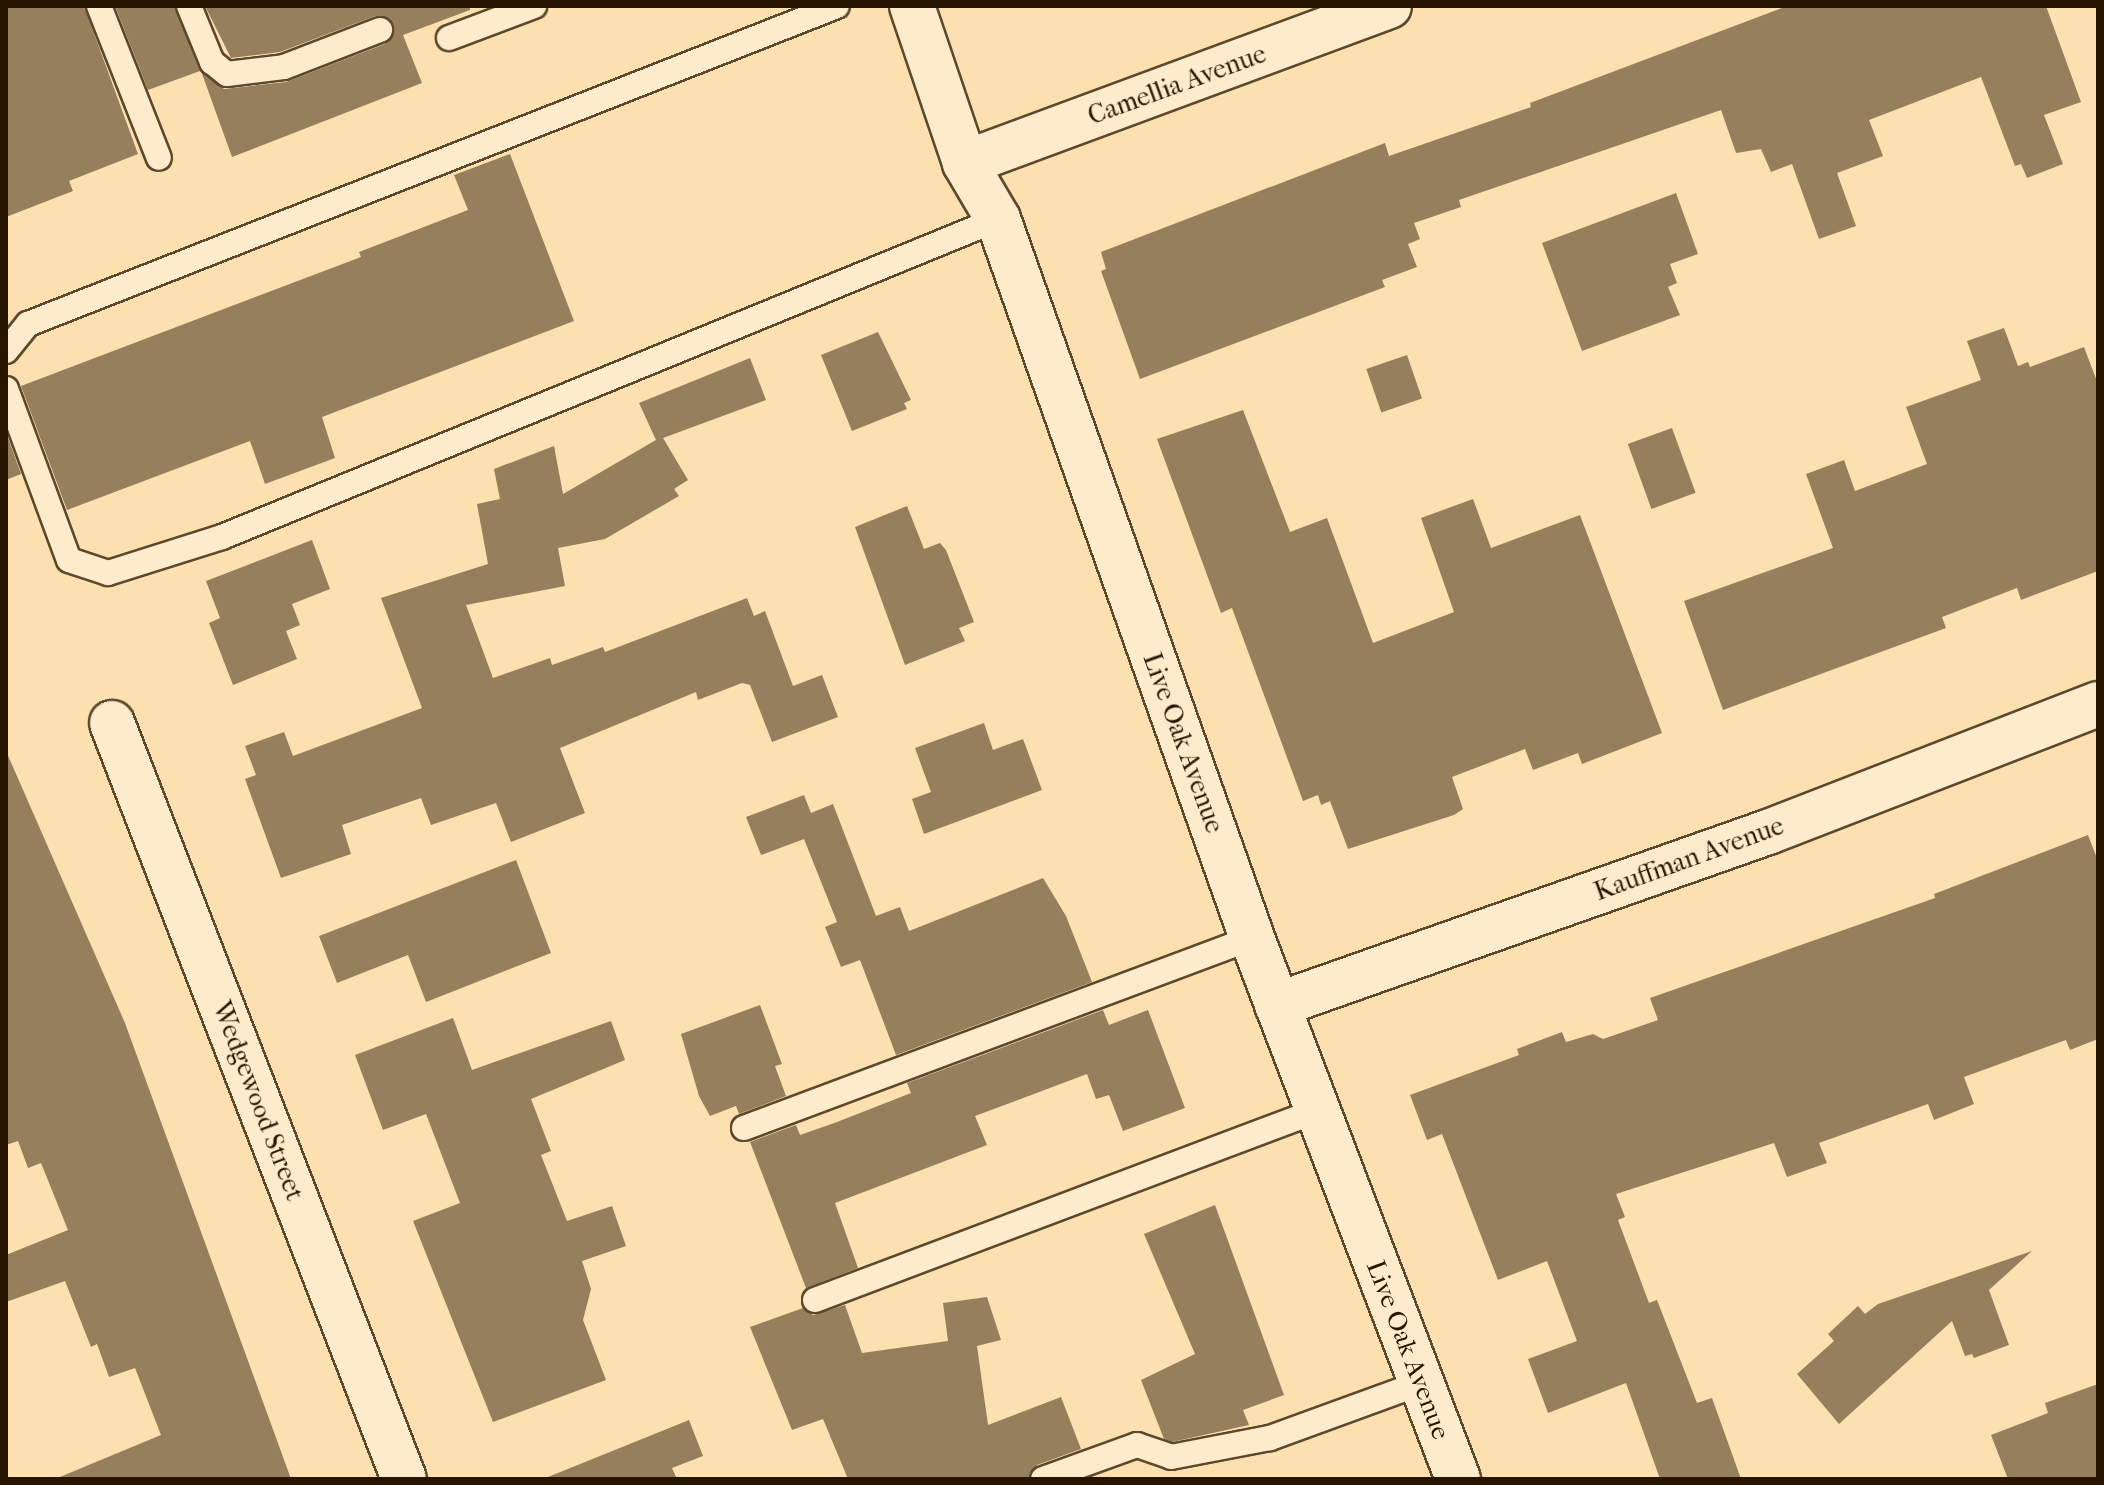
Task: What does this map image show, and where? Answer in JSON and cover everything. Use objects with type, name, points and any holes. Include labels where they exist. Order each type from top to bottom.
[{"type":"street","name":"Live Oak Avenue","points":[[912,6],[965,163],[998,219],[1252,938],[1458,1479]]},
{"type":"street","name":"Camellia Avenue","points":[[965,163],[1389,6]]},
{"type":"street","name":"Kauffman Avenue","points":[[1277,1005],[1768,832],[2098,704]]},
{"type":"street","name":"Wedgewood Street","points":[[112,723],[404,1479]]},
{"type":"lane","points":[[99,6],[159,158]]},
{"type":"lane","points":[[189,6],[212,62],[227,74],[284,67],[380,30]]},
{"type":"lane","points":[[449,38],[534,6]]},
{"type":"lane","points":[[6,351],[28,324],[837,6]]},
{"type":"lane","points":[[6,389],[69,560],[108,573],[222,537],[998,219]]},
{"type":"lane","points":[[744,1128],[1252,938]]},
{"type":"lane","points":[[815,1300],[1316,1111]]},
{"type":"lane","points":[[1043,1479],[1137,1445],[1171,1457],[1270,1438],[1421,1383]]},
{"type":"building","points":[[6,6],[84,6],[138,154],[69,181],[73,191],[6,217]]},
{"type":"building","points":[[115,6],[174,6],[200,71],[148,90]]},
{"type":"building","points":[[205,6],[470,6],[470,10],[403,35],[422,83],[232,157],[201,71],[224,89],[286,82],[385,44],[394,25],[389,18],[375,16],[280,52],[231,58]]},
{"type":"building","points":[[1787,6],[2046,6],[2081,102],[2044,115],[2063,164],[2027,178],[2021,164],[2015,166],[1981,77],[1869,120],[1883,156],[1837,173],[1856,226],[1819,239],[1792,164],[1771,172],[1761,149],[1736,153],[1721,110],[1459,200],[1461,207],[1414,223],[1420,239],[1408,244],[1417,267],[1382,280],[1385,287],[1140,379],[1101,271],[1106,269],[1101,252],[1385,143],[1389,156],[1531,107],[1530,103]]},
{"type":"building","points":[[510,154],[574,321],[322,417],[335,458],[265,484],[250,441],[67,510],[21,386],[361,257],[359,252],[468,210],[454,175]]},
{"type":"building","points":[[1676,193],[1698,254],[1670,264],[1677,283],[1668,287],[1680,315],[1582,351],[1542,243]]},
{"type":"building","points":[[2004,328],[2018,366],[2028,362],[2030,367],[2084,347],[2098,384],[2098,571],[2021,600],[2017,588],[1942,617],[1946,628],[1723,710],[1684,601],[1833,548],[1806,474],[1844,460],[1855,491],[1927,464],[1906,407],[1981,380],[1967,341]]},
{"type":"building","points":[[878,332],[911,400],[904,403],[907,409],[852,431],[821,355]]},
{"type":"building","points":[[1407,355],[1422,398],[1381,412],[1366,369]]},
{"type":"building","points":[[750,358],[766,400],[663,438],[688,480],[674,489],[679,496],[605,539],[558,548],[565,586],[466,605],[493,678],[550,658],[552,665],[603,647],[605,652],[747,598],[754,616],[765,611],[793,686],[822,675],[838,717],[772,742],[750,685],[742,683],[698,700],[696,692],[560,748],[585,813],[511,842],[496,803],[431,825],[421,798],[342,825],[351,854],[281,878],[245,779],[256,775],[245,746],[284,732],[293,756],[422,708],[381,598],[488,564],[477,504],[500,499],[494,469],[554,446],[563,494],[656,440],[639,403]]},
{"type":"building","points":[[1243,410],[1290,532],[1327,518],[1373,643],[1454,612],[1421,518],[1473,499],[1491,548],[1580,515],[1662,733],[1582,764],[1578,753],[1533,770],[1525,749],[1452,777],[1463,809],[1454,815],[1348,849],[1330,801],[1321,805],[1318,795],[1303,801],[1232,608],[1221,613],[1157,439]]},
{"type":"building","points":[[1672,428],[1696,493],[1651,509],[1628,444]]},
{"type":"building","points":[[6,432],[21,474],[6,480]]},
{"type":"building","points":[[907,506],[924,549],[940,543],[946,550],[974,622],[959,628],[965,641],[905,665],[855,527]]},
{"type":"building","points":[[312,540],[330,589],[292,604],[300,625],[286,631],[297,659],[233,685],[209,623],[220,618],[206,581]]},
{"type":"building","points":[[984,723],[993,750],[1023,739],[1042,790],[924,834],[912,799],[931,792],[915,748]]},
{"type":"building","points":[[6,751],[125,1023],[291,1479],[55,1479],[161,1435],[135,1368],[109,1377],[97,1344],[91,1347],[65,1281],[6,1302],[6,1255],[68,1230],[41,1163],[28,1168],[18,1141],[6,1145]]},
{"type":"building","points":[[804,795],[811,813],[833,804],[876,916],[900,907],[909,931],[1043,878],[1066,916],[1092,982],[896,1055],[860,960],[841,967],[825,927],[837,922],[804,839],[761,855],[746,817]]},
{"type":"building","points":[[2088,835],[2098,861],[2098,1039],[2070,1050],[2066,1040],[1964,1077],[1974,1104],[1934,1120],[1928,1104],[1819,1143],[1827,1163],[1787,1177],[1774,1143],[1616,1194],[1625,1217],[1618,1220],[1649,1303],[1657,1300],[1697,1403],[1712,1398],[1741,1479],[1660,1479],[1626,1383],[1548,1413],[1528,1359],[1577,1341],[1547,1261],[1498,1280],[1442,1134],[1427,1140],[1410,1095],[1519,1055],[1517,1049],[1562,1032],[1566,1042],[1593,1034],[1603,1039],[1658,1020],[1650,998],[1935,898],[1934,894]]},
{"type":"building","points":[[516,860],[551,953],[426,1002],[408,955],[337,983],[319,936]]},
{"type":"building","points":[[760,1005],[782,1064],[775,1066],[786,1096],[739,1114],[736,1106],[710,1116],[699,1096],[681,1034]]},
{"type":"building","points":[[1103,1010],[1109,1025],[1148,1010],[1185,1108],[1123,1131],[1109,1095],[1096,1099],[1087,1074],[975,1116],[987,1145],[835,1203],[858,1268],[806,1288],[750,1142],[796,1125],[800,1135],[837,1122],[911,1093],[907,1083]]},
{"type":"building","points":[[453,1018],[472,1070],[611,1021],[625,1060],[531,1099],[551,1151],[541,1155],[567,1221],[612,1206],[626,1246],[582,1261],[591,1289],[583,1320],[606,1380],[493,1422],[413,1221],[460,1203],[426,1114],[383,1130],[355,1055]]},
{"type":"building","points":[[1215,1205],[1284,1395],[1243,1410],[1249,1425],[1172,1442],[1164,1439],[1141,1380],[1195,1354],[1144,1234]]},
{"type":"building","points":[[2032,1251],[1989,1290],[2009,1345],[1974,1358],[1972,1354],[1965,1356],[1952,1321],[1839,1424],[1797,1374],[1834,1341],[1828,1334],[1858,1306],[1865,1314],[1878,1304]]},
{"type":"building","points":[[987,1297],[1001,1340],[977,1346],[988,1425],[1061,1397],[1081,1449],[1037,1465],[1028,1479],[848,1479],[823,1419],[792,1430],[750,1327],[803,1308],[813,1315],[845,1305],[862,1353],[948,1341],[943,1303]]},
{"type":"building","points":[[2098,1384],[2098,1479],[2008,1479],[1991,1435],[2048,1413],[2045,1403]]},
{"type":"building","points":[[689,1420],[703,1456],[672,1468],[677,1479],[543,1479]]}]
